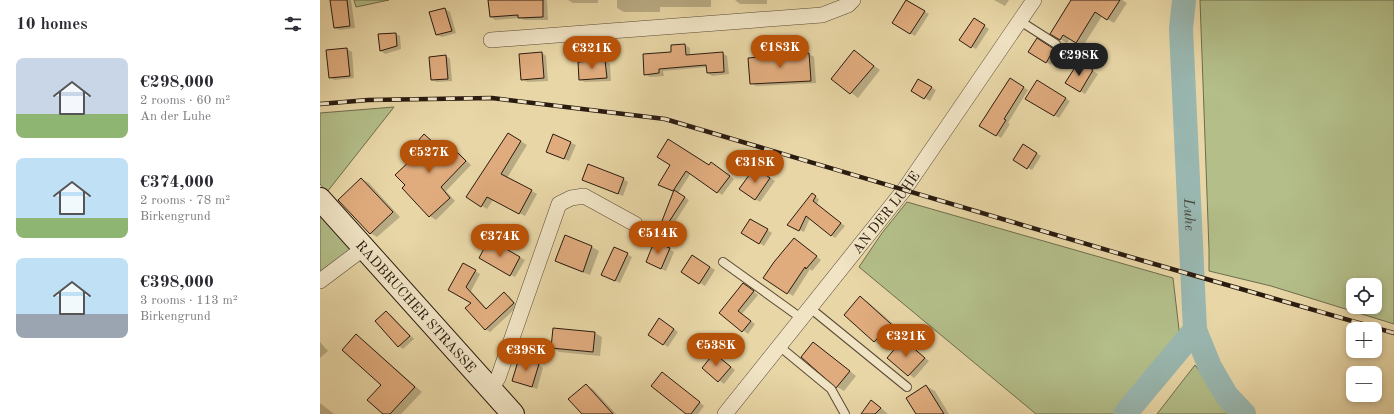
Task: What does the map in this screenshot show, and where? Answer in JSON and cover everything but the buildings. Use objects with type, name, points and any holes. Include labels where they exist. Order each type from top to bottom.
[{"type":"street","points":[[491,40],[822,15],[848,5],[853,0]]},
{"type":"street","name":"AN DER LUHE","points":[[724,414],[904,190],[1034,0]]},
{"type":"street","points":[[491,389],[498,378],[559,204],[571,198],[584,196],[635,224]]},
{"type":"street","name":"RADBRUCHER STRASSE","points":[[320,199],[513,414]]},
{"type":"street","points":[[320,281],[364,248]]},
{"type":"lane","points":[[1020,21],[1056,44]]},
{"type":"lane","points":[[723,262],[806,313],[907,387]]},
{"type":"lane","points":[[779,346],[831,389],[845,414]]},
{"type":"green space","points":[[354,0],[389,0],[356,7]]},
{"type":"green space","points":[[1200,0],[1394,0],[1394,324],[1362,314],[1382,314],[1382,278],[1346,278],[1346,309],[1271,286],[1209,271]]},
{"type":"green space","points":[[394,107],[327,192],[320,184],[320,113]]},
{"type":"green space","points":[[907,202],[1173,278],[1180,338],[1121,414],[1036,414],[859,267],[882,233]]},
{"type":"green space","points":[[320,208],[358,249],[320,277]]},
{"type":"green space","points":[[1195,365],[1233,414],[1157,414]]},
{"type":"waterway","name":"Luhe","points":[[1184,0],[1181,29],[1195,330],[1210,367],[1227,396],[1244,414]]},
{"type":"waterway","points":[[1125,414],[1195,330]]},
{"type":"railway","points":[[320,104],[368,100],[492,98],[665,119],[1144,261],[1394,333]]}]
